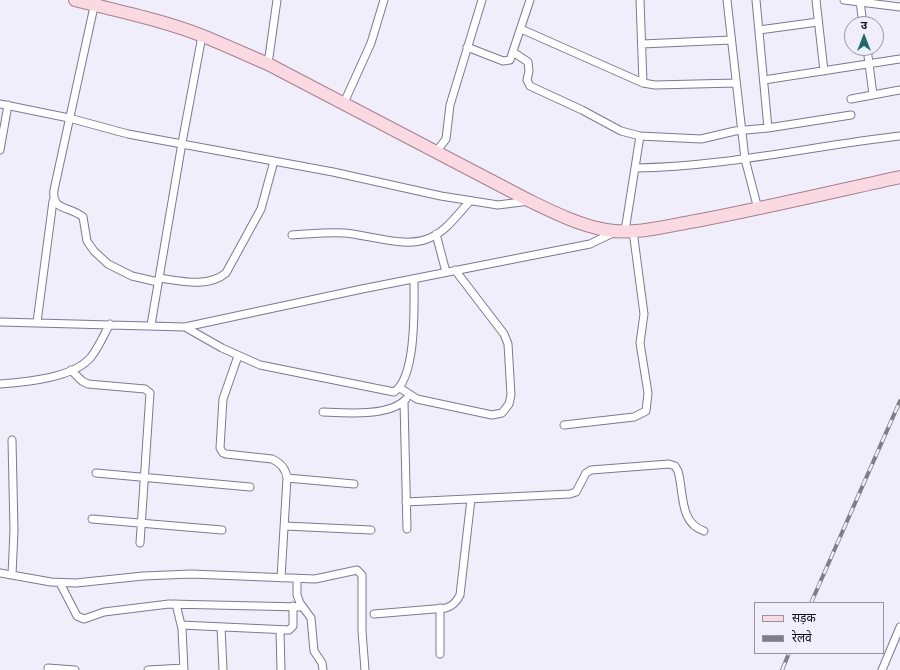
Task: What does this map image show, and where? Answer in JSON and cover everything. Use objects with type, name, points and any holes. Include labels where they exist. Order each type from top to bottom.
[{"type":"main road","points":[[75,0],[95,2],[164,23],[202,36],[268,64],[343,105],[530,201],[563,217],[588,226],[625,231],[758,209],[900,177]]},
{"type":"street","points":[[268,64],[277,0]]},
{"type":"street","points":[[343,105],[371,43],[384,0]]},
{"type":"street","points":[[436,152],[446,139],[448,115],[482,0]]},
{"type":"street","points":[[467,47],[503,61],[510,60],[530,0]]},
{"type":"street","points":[[640,0],[643,83]]},
{"type":"street","points":[[727,0],[745,159],[758,209]]},
{"type":"street","points":[[756,0],[768,128]]},
{"type":"street","points":[[816,0],[824,71]]},
{"type":"street","points":[[844,0],[900,7]]},
{"type":"street","points":[[37,322],[54,190],[68,118],[95,2]]},
{"type":"street","points":[[860,2],[862,16]]},
{"type":"street","points":[[760,30],[818,22]]},
{"type":"street","points":[[521,29],[643,83],[655,85],[736,83]]},
{"type":"street","points":[[151,325],[202,36]]},
{"type":"street","points":[[642,44],[731,40]]},
{"type":"street","points":[[513,52],[528,62],[530,71],[527,80],[530,86],[582,110],[621,131],[640,136],[701,139],[741,131],[850,115]]},
{"type":"street","points":[[868,56],[873,95]]},
{"type":"street","points":[[764,80],[900,59]]},
{"type":"street","points":[[851,99],[900,90]]},
{"type":"street","points":[[0,104],[68,118],[128,134],[274,161],[470,201],[498,205],[519,204],[530,201]]},
{"type":"street","points":[[0,150],[8,105]]},
{"type":"street","points":[[564,425],[634,417],[646,411],[648,408],[648,393],[641,350],[644,314],[625,231],[640,136]]},
{"type":"street","points":[[635,168],[676,167],[745,159],[900,136]]},
{"type":"street","points":[[53,201],[55,204],[72,210],[83,217],[87,241],[94,251],[108,264],[132,276],[158,280],[204,282],[216,279],[226,273],[261,209],[274,161]]},
{"type":"street","points":[[292,235],[346,233],[414,242],[428,239],[446,227],[470,201]]},
{"type":"street","points":[[0,322],[185,327],[414,278],[590,244],[625,231]]},
{"type":"street","points":[[436,234],[446,272]]},
{"type":"street","points":[[400,388],[409,395],[433,403],[492,415],[502,413],[509,404],[511,395],[507,339],[455,270]]},
{"type":"street","points":[[185,327],[238,356],[270,368],[387,392],[394,392],[400,388],[412,345],[414,278]]},
{"type":"street","points":[[0,384],[52,376],[72,370],[92,356],[110,324]]},
{"type":"street","points":[[238,356],[223,399],[221,451],[226,454],[275,460],[285,469],[287,478],[281,578]]},
{"type":"street","points":[[72,370],[82,381],[88,384],[145,389],[150,393],[140,543]]},
{"type":"street","points":[[323,412],[350,413],[378,411],[396,407],[404,402],[409,395]]},
{"type":"street","points":[[404,402],[407,529]]},
{"type":"street","points":[[12,440],[14,530],[12,575]]},
{"type":"street","points":[[406,502],[570,494],[576,492],[586,473],[591,470],[668,464],[675,466],[678,471],[686,517],[692,525],[704,531]]},
{"type":"street","points":[[96,473],[250,487]]},
{"type":"street","points":[[287,478],[354,484]]},
{"type":"street","points":[[374,614],[451,606],[460,595],[471,499]]},
{"type":"street","points":[[92,519],[222,530]]},
{"type":"street","points":[[285,526],[370,530]]},
{"type":"street","points":[[0,573],[60,583],[94,582],[175,574],[315,579],[352,570],[360,572],[363,583],[362,631],[365,670]]},
{"type":"street","points":[[297,579],[297,595],[302,607],[311,618],[314,651],[322,663],[323,670]]},
{"type":"street","points":[[60,583],[76,613],[84,619],[104,612],[176,604],[302,607]]},
{"type":"street","points":[[148,670],[184,669],[181,625],[176,604]]},
{"type":"street","points":[[181,625],[289,630],[293,626],[294,606]]},
{"type":"street","points":[[440,608],[440,654]]},
{"type":"street","points":[[221,627],[224,670]]},
{"type":"street","points":[[882,670],[900,627]]},
{"type":"street","points":[[280,630],[281,670]]},
{"type":"street","points":[[48,668],[75,670]]},
{"type":"railway","points":[[811,602],[900,401]]},
{"type":"railway","points":[[782,670],[789,654]]}]
